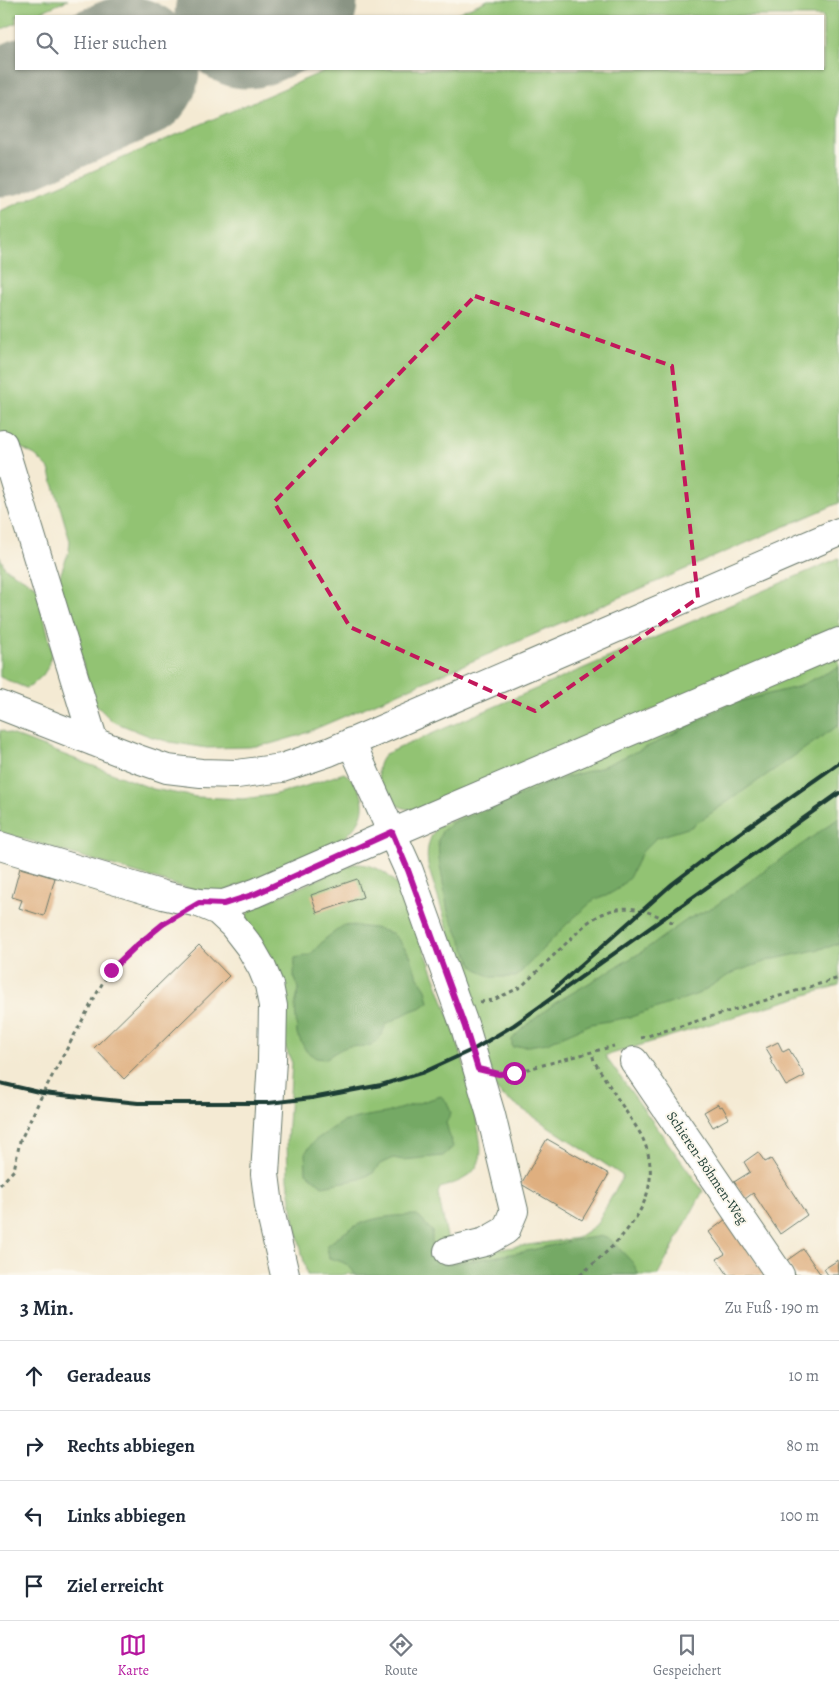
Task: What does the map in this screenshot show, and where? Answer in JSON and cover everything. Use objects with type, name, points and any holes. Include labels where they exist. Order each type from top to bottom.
[{"type":"street","points":[[3,444],[94,742]]},
{"type":"street","points":[[0,705],[167,769],[201,773],[237,774],[282,768],[329,752],[839,532]]},
{"type":"street","points":[[0,846],[163,895],[199,903],[224,904],[255,894],[392,832],[839,642]]},
{"type":"street","points":[[351,742],[408,870],[453,996],[478,1069],[514,1211],[506,1230],[485,1242],[448,1251]]},
{"type":"street","points":[[199,903],[218,911],[233,925],[250,946],[269,985],[273,1006],[265,1174],[269,1206],[285,1275]]},
{"type":"street","name":"Schieren-Böhmen-Weg","points":[[632,1048],[780,1275]]},
{"type":"path","points":[[0,1185],[14,1170],[20,1141],[43,1093],[111,970],[163,924],[199,903]]},
{"type":"path","points":[[453,996],[467,1002],[480,1002],[500,997],[521,987],[587,923],[610,910],[634,908],[674,923]]},
{"type":"path","points":[[478,1069],[499,1074],[514,1073],[592,1053],[632,1048],[839,978]]},
{"type":"path","points":[[580,1275],[622,1238],[643,1207],[650,1178],[648,1155],[642,1138],[594,1061],[592,1053]]},
{"type":"highlighted area","points":[[475,296],[672,366],[698,598],[535,711],[350,627],[274,502]]},
{"type":"green space","points":[[0,0],[68,0],[33,15],[15,15],[15,23],[0,30]]},
{"type":"green space","points":[[488,0],[839,0],[839,503],[301,735],[270,744],[249,747],[207,748],[170,742],[149,736],[112,721],[95,704],[58,581],[69,551],[70,541],[49,469],[35,455],[8,441],[0,444],[0,211],[327,70],[824,70],[824,15],[452,15]]},
{"type":"green space","points":[[0,557],[5,568],[37,587],[52,651],[48,667],[43,675],[26,688],[0,677]]},
{"type":"green space","points":[[839,558],[839,631],[415,810],[398,806],[390,800],[381,785],[378,768],[385,754]]},
{"type":"green space","points":[[839,652],[839,985],[605,1056],[703,1191],[658,1275],[350,1275],[350,1273],[342,1275],[307,1275],[293,1214],[288,1179],[287,1140],[292,1063],[284,1044],[247,922],[247,915],[250,909],[353,864],[377,868],[390,877],[404,897],[456,1036],[480,1138],[481,1154],[475,1169],[462,1180],[440,1188],[438,1193],[451,1256],[577,1238],[596,1225],[623,1176],[501,1095],[495,1088],[459,986],[465,984],[429,869],[427,852],[432,835],[438,826]]},
{"type":"green space","points":[[839,667],[839,725],[691,827],[656,838],[642,852],[629,878],[618,889],[606,896],[595,899],[567,924],[516,977],[490,977],[473,966],[448,912],[439,859],[438,841],[442,831],[453,822],[498,806],[539,787],[599,768],[660,741],[729,704],[797,687]]},
{"type":"green space","points":[[0,730],[153,789],[196,797],[243,799],[272,795],[344,773],[358,787],[363,802],[363,809],[354,828],[337,844],[223,892],[189,889],[0,832]]},
{"type":"green space","points":[[839,818],[839,943],[770,960],[732,973],[698,994],[631,1017],[591,1024],[547,1043],[512,1047],[512,1039],[555,1003],[640,953],[688,919],[715,906]]},
{"type":"green space","points":[[344,925],[374,928],[392,933],[411,957],[416,974],[426,989],[429,1002],[386,1024],[383,1033],[371,1045],[362,1047],[350,1046],[325,1059],[316,1058],[306,1051],[297,1034],[295,1005],[299,989],[294,976],[295,958],[310,955],[325,939]]},
{"type":"green space","points":[[441,1096],[447,1102],[451,1113],[446,1123],[453,1147],[443,1156],[403,1160],[393,1158],[380,1164],[373,1173],[360,1179],[322,1186],[306,1172],[305,1153],[314,1141],[342,1122],[386,1113]]},
{"type":"green space","points":[[417,1215],[432,1231],[432,1251],[444,1265],[603,1236],[609,1238],[633,1263],[639,1275],[355,1275],[347,1265],[329,1258],[327,1246],[359,1225],[390,1216]]},
{"type":"building","points":[[20,868],[55,878],[44,916],[19,908],[22,900],[12,897]]},
{"type":"building","points":[[357,879],[363,897],[317,913],[311,895]]},
{"type":"building","points":[[199,945],[229,976],[124,1079],[94,1048]]},
{"type":"building","points":[[778,1042],[783,1052],[789,1049],[805,1076],[786,1086],[770,1059],[772,1058],[766,1048]]},
{"type":"building","points":[[718,1104],[720,1107],[722,1106],[729,1118],[713,1127],[704,1112]]},
{"type":"building","points":[[547,1139],[609,1174],[582,1220],[521,1184]]},
{"type":"building","points":[[758,1152],[765,1162],[771,1159],[807,1215],[780,1234],[753,1193],[745,1199],[734,1182],[750,1172],[744,1162]]},
{"type":"building","points":[[726,1219],[765,1275],[728,1275],[717,1259],[725,1254],[709,1232]]},
{"type":"building","points":[[803,1249],[821,1275],[796,1275],[786,1261]]},
{"type":"building","points":[[838,1260],[839,1275],[828,1275],[824,1269]]},
{"type":"runway","points":[[249,15],[285,0]]},
{"type":"runway","points":[[0,124],[125,70]]},
{"type":"railway","points":[[553,990],[672,884],[727,842],[839,763]]},
{"type":"railway","points":[[0,1083],[43,1093],[138,1103],[269,1103],[312,1098],[381,1085],[424,1072],[476,1048],[514,1025],[839,793]]},
{"type":"route","points":[[111,970],[163,924],[199,903],[224,904],[255,894],[392,832],[408,870],[465,1027],[478,1069],[499,1074],[514,1073]]}]
